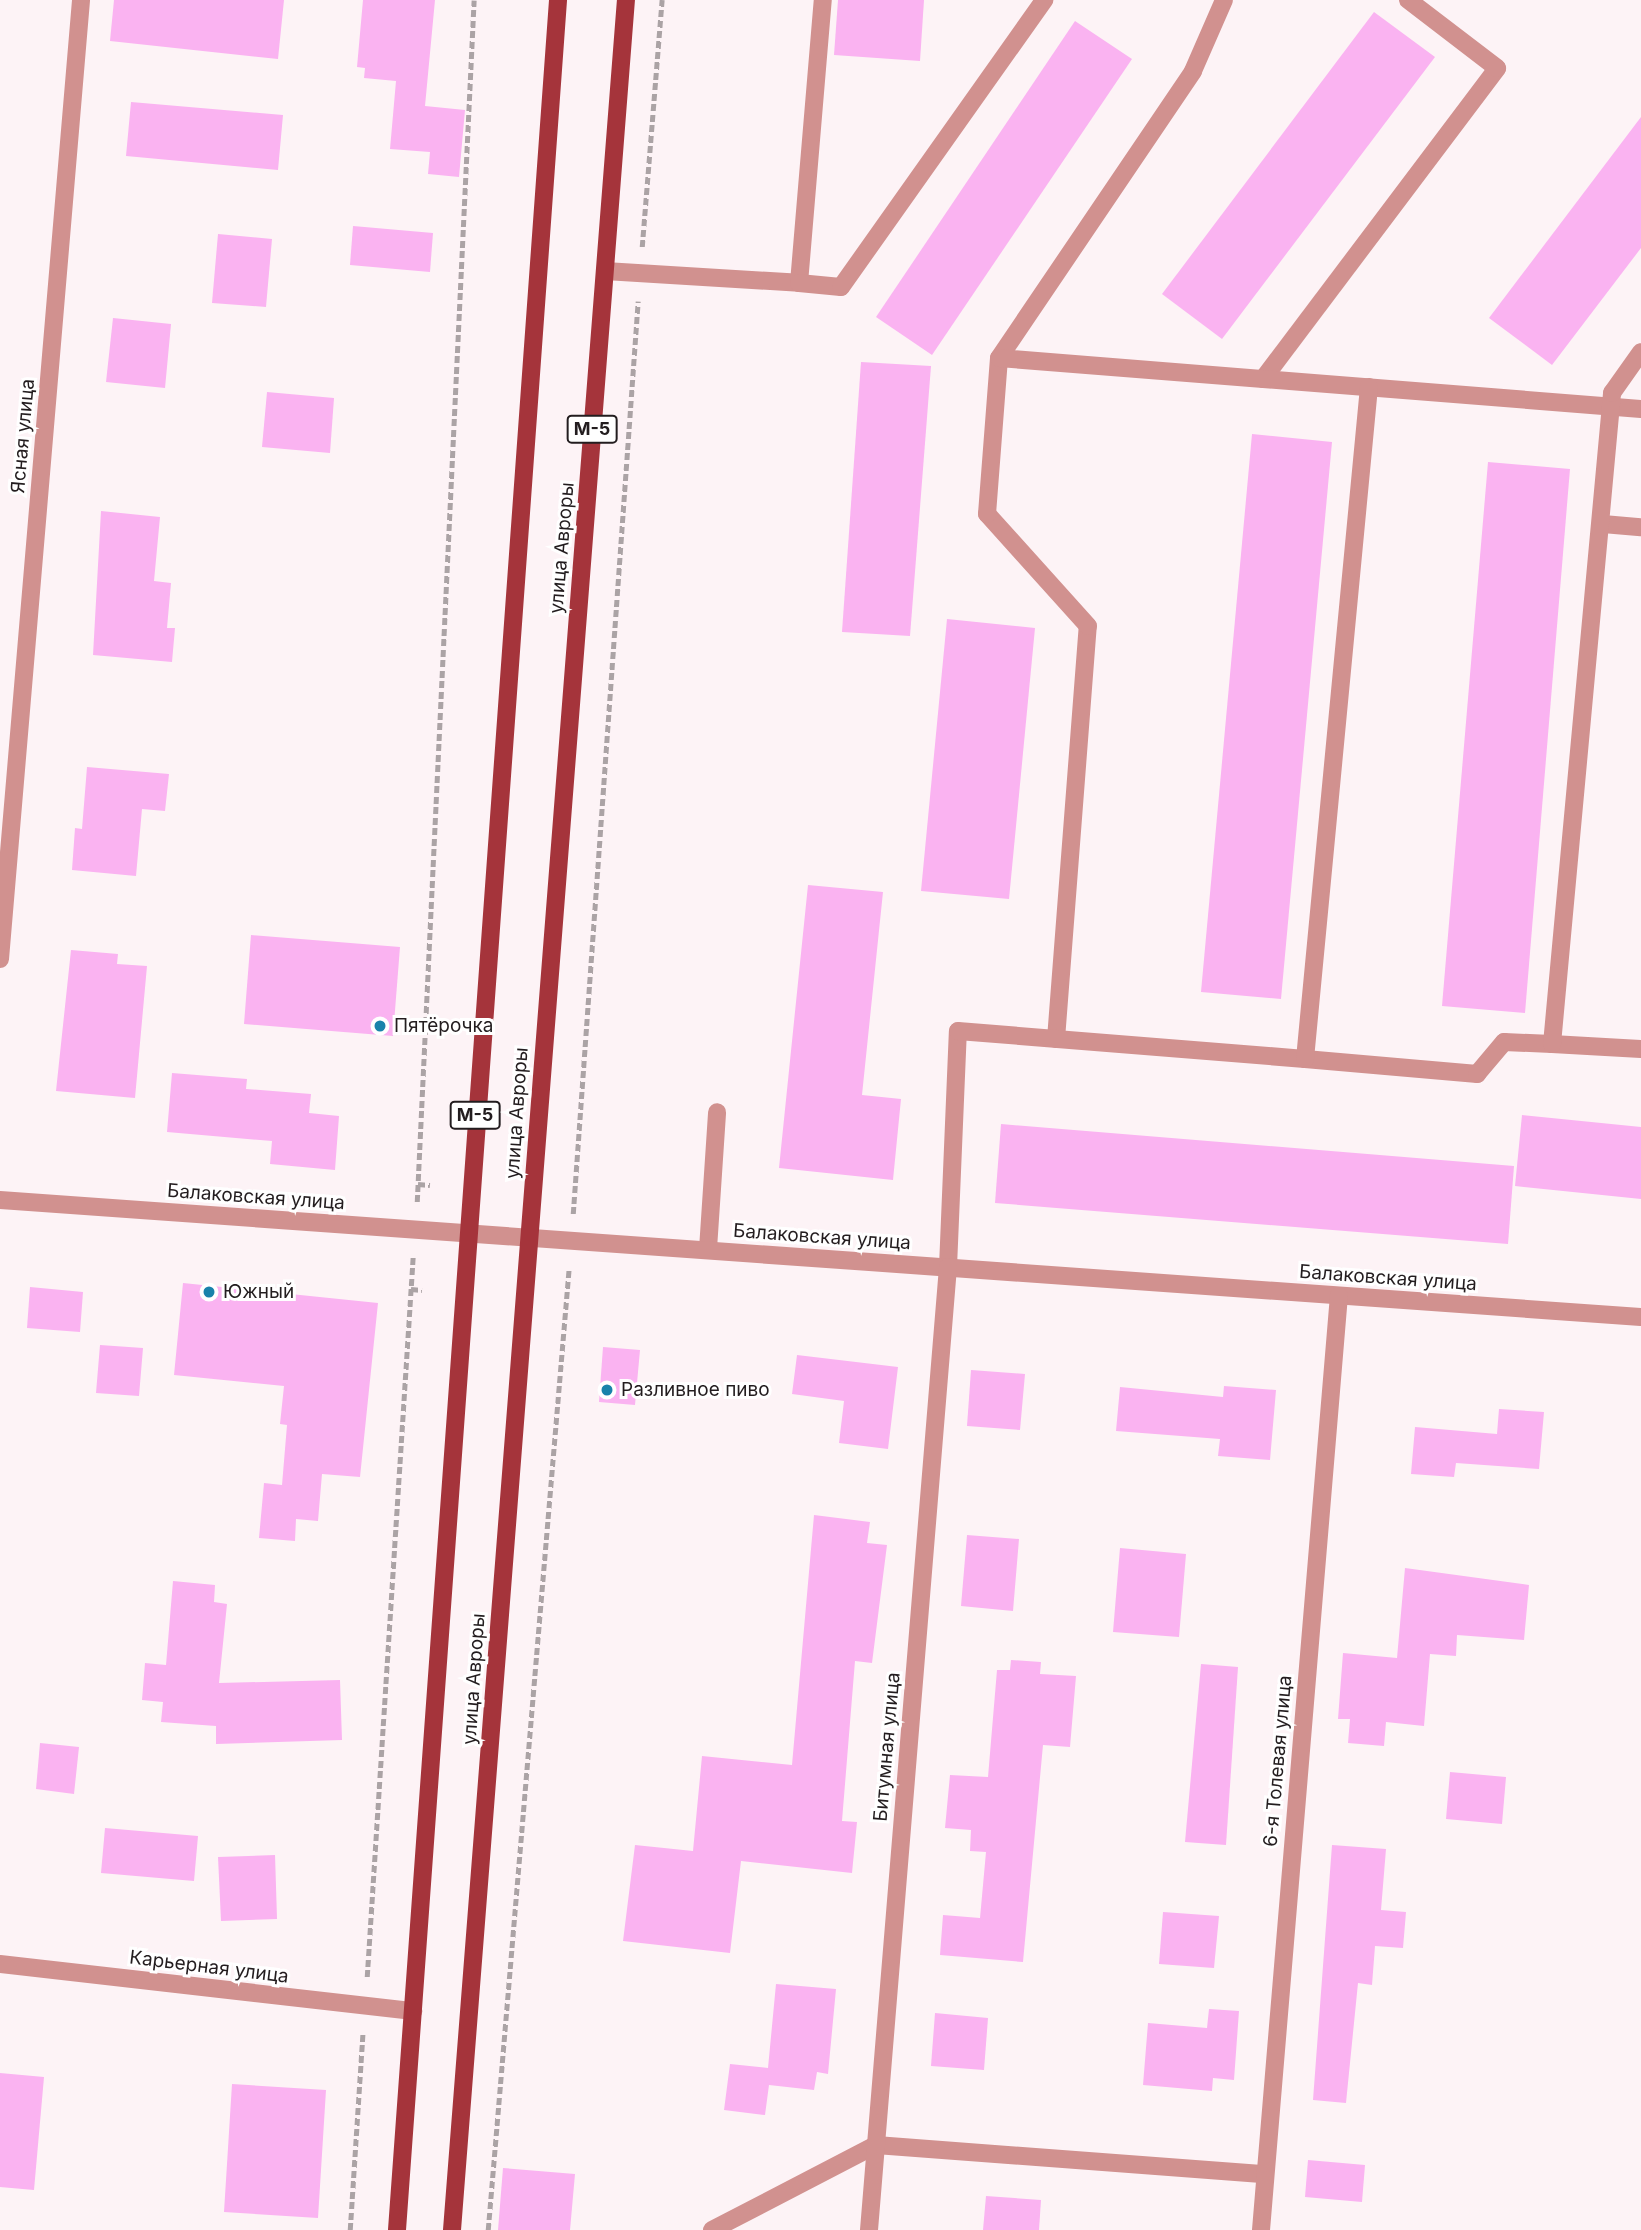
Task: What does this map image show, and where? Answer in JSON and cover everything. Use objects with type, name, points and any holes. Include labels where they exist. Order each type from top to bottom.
[{"type":"main road","name":"улица Авроры","points":[[397,2230],[558,0]]},
{"type":"main road","name":"улица Авроры","points":[[453,2230],[626,0]]},
{"type":"street","name":"Ясная улица","points":[[0,959],[81,0]]},
{"type":"street","points":[[799,283],[823,0]]},
{"type":"street","points":[[605,271],[841,287],[1044,0]]},
{"type":"street","points":[[1224,0],[1194,71],[999,358],[986,514],[1088,626],[1056,1039],[1477,1074],[1504,1042],[1641,1049]]},
{"type":"street","points":[[1263,379],[1497,68],[1408,0]]},
{"type":"street","points":[[1552,1044],[1612,393],[1641,352]]},
{"type":"street","points":[[999,358],[1641,409]]},
{"type":"street","points":[[1305,1059],[1369,387]]},
{"type":"street","points":[[1602,524],[1641,527]]},
{"type":"street","name":"Битумная улица","points":[[869,2230],[948,1267],[958,1031],[1056,1039]]},
{"type":"street","points":[[708,1249],[717,1112]]},
{"type":"street","name":"Балаковская улица","points":[[0,1199],[1641,1317]]},
{"type":"street","name":"6-я Толевая улица","points":[[1261,2230],[1339,1296]]},
{"type":"street","name":"Карьерная улица","points":[[0,1964],[413,2011]]},
{"type":"street","points":[[712,2230],[876,2145],[1265,2174]]},
{"type":"path","points":[[350,2230],[418,1184],[474,0]]},
{"type":"path","points":[[488,2230],[572,1240],[640,272],[662,0]]},
{"type":"path","points":[[418,1184],[430,1185]]},
{"type":"path","points":[[411,1289],[422,1290]]},
{"type":"building","points":[[114,0],[284,0],[278,59],[110,41]]},
{"type":"building","points":[[363,0],[435,0],[425,106],[465,110],[459,177],[428,174],[430,152],[390,149],[396,81],[364,78],[365,68],[357,67]]},
{"type":"building","points":[[838,0],[924,0],[920,61],[834,55]]},
{"type":"building","points":[[1374,12],[1435,57],[1222,339],[1162,294]]},
{"type":"building","points":[[1075,21],[1132,59],[932,355],[876,317]]},
{"type":"building","points":[[131,102],[283,115],[278,170],[126,156]]},
{"type":"building","points":[[1641,117],[1641,248],[1552,365],[1489,318]]},
{"type":"building","points":[[353,226],[433,233],[430,272],[350,265]]},
{"type":"building","points":[[218,234],[272,239],[266,307],[212,303]]},
{"type":"building","points":[[113,318],[171,324],[165,388],[106,382]]},
{"type":"building","points":[[861,362],[931,366],[910,636],[842,632]]},
{"type":"building","points":[[267,392],[334,398],[330,453],[262,447]]},
{"type":"building","points":[[1252,434],[1332,442],[1281,999],[1201,992]]},
{"type":"building","points":[[1488,462],[1570,469],[1525,1013],[1442,1006]]},
{"type":"building","points":[[101,511],[160,517],[154,581],[171,583],[167,628],[175,628],[172,662],[93,655]]},
{"type":"building","points":[[947,619],[1035,628],[1009,899],[921,891]]},
{"type":"building","points":[[87,767],[169,774],[165,811],[142,809],[136,876],[72,870],[75,828],[82,829]]},
{"type":"building","points":[[808,885],[883,892],[862,1095],[901,1099],[893,1180],[779,1168]]},
{"type":"building","points":[[251,935],[400,947],[393,1036],[244,1024]]},
{"type":"building","points":[[71,950],[118,954],[117,964],[147,966],[135,1098],[56,1091]]},
{"type":"building","points":[[172,1073],[247,1079],[246,1089],[311,1094],[309,1113],[339,1116],[335,1170],[270,1164],[272,1141],[167,1132]]},
{"type":"building","points":[[1522,1115],[1641,1127],[1641,1199],[1515,1186]]},
{"type":"building","points":[[1001,1124],[1514,1166],[1508,1244],[995,1203]]},
{"type":"building","points":[[183,1283],[378,1303],[360,1477],[322,1474],[318,1521],[296,1519],[295,1541],[259,1538],[264,1483],[282,1485],[287,1425],[280,1424],[284,1386],[174,1375]]},
{"type":"building","points":[[30,1287],[83,1292],[80,1332],[27,1328]]},
{"type":"building","points":[[100,1345],[143,1348],[139,1396],[96,1393]]},
{"type":"building","points":[[603,1347],[640,1350],[635,1405],[599,1402]]},
{"type":"building","points":[[797,1355],[898,1367],[888,1449],[839,1443],[844,1401],[792,1394]]},
{"type":"building","points":[[971,1370],[1025,1374],[1020,1430],[967,1426]]},
{"type":"building","points":[[1224,1386],[1276,1390],[1270,1460],[1218,1456],[1220,1439],[1116,1431],[1120,1387],[1223,1397]]},
{"type":"building","points":[[1499,1409],[1544,1412],[1539,1469],[1456,1463],[1454,1477],[1411,1474],[1415,1427],[1497,1434]]},
{"type":"building","points":[[814,1515],[870,1522],[867,1543],[887,1545],[872,1663],[855,1661],[842,1821],[857,1822],[852,1873],[741,1861],[730,1953],[623,1941],[635,1845],[693,1851],[702,1756],[792,1765]]},
{"type":"building","points":[[967,1535],[1019,1539],[1013,1611],[961,1606]]},
{"type":"building","points":[[1120,1548],[1186,1554],[1179,1637],[1113,1632]]},
{"type":"building","points":[[1405,1568],[1529,1585],[1524,1640],[1457,1635],[1456,1656],[1430,1654],[1424,1726],[1386,1722],[1384,1746],[1348,1743],[1350,1719],[1338,1719],[1343,1653],[1397,1658]]},
{"type":"building","points":[[173,1581],[215,1585],[214,1602],[227,1604],[219,1683],[340,1680],[342,1740],[216,1744],[216,1726],[161,1722],[163,1702],[142,1700],[145,1663],[166,1665]]},
{"type":"building","points":[[1011,1660],[1041,1662],[1040,1674],[1076,1676],[1070,1747],[1043,1745],[1023,1962],[940,1955],[943,1915],[980,1918],[986,1852],[970,1851],[971,1830],[945,1828],[950,1775],[988,1777],[997,1670],[1010,1670]]},
{"type":"building","points":[[1201,1664],[1238,1667],[1226,1845],[1185,1842]]},
{"type":"building","points":[[40,1743],[79,1747],[74,1794],[36,1789]]},
{"type":"building","points":[[1450,1772],[1506,1777],[1502,1824],[1446,1819]]},
{"type":"building","points":[[105,1828],[198,1836],[194,1881],[101,1873]]},
{"type":"building","points":[[1332,1845],[1386,1849],[1381,1910],[1406,1912],[1403,1948],[1375,1946],[1372,1985],[1358,1983],[1346,2103],[1313,2100]]},
{"type":"building","points":[[275,1855],[277,1919],[221,1921],[218,1857]]},
{"type":"building","points":[[1163,1912],[1219,1916],[1214,1968],[1159,1964]]},
{"type":"building","points":[[776,1984],[836,1989],[828,2074],[817,2072],[814,2090],[769,2085],[765,2115],[724,2110],[730,2064],[768,2068]]},
{"type":"building","points":[[1209,2009],[1239,2011],[1234,2080],[1213,2078],[1212,2091],[1143,2085],[1148,2023],[1207,2028]]},
{"type":"building","points":[[935,2013],[988,2018],[984,2070],[931,2066]]},
{"type":"building","points":[[0,2073],[44,2077],[34,2190],[0,2187]]},
{"type":"building","points":[[232,2084],[326,2090],[318,2218],[224,2212]]},
{"type":"building","points":[[1308,2160],[1365,2165],[1362,2202],[1305,2197]]},
{"type":"building","points":[[503,2168],[575,2174],[570,2230],[498,2230]]},
{"type":"building","points":[[986,2196],[1041,2200],[1039,2230],[983,2230]]},
{"type":"place","name":"Пятёрочка","points":[[380,1026]]},
{"type":"place","name":"Южный","points":[[209,1292]]},
{"type":"place","name":"Разливное пиво","points":[[607,1390]]}]
